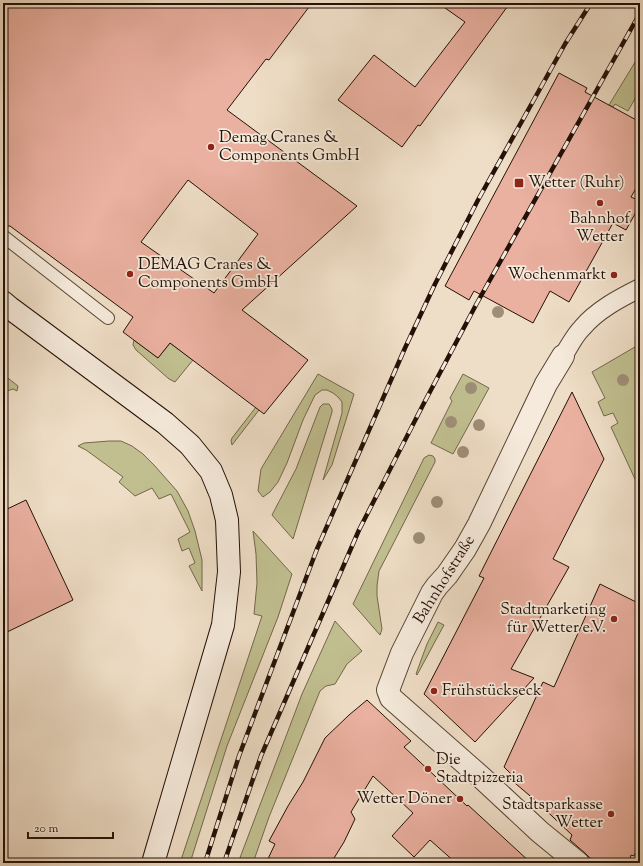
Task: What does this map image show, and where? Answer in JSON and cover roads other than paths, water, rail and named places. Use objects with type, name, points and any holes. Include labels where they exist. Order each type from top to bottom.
[{"type":"main road","points":[[6,305],[165,423],[190,445],[211,471],[221,495],[227,520],[229,572],[223,625],[153,863]]},
{"type":"main road","name":"Bahnhofstraße","points":[[563,356],[546,384],[465,550],[432,593],[402,653],[388,690],[391,698],[482,778],[540,832],[578,863]]},
{"type":"street","name":"Bahnhofstraße","points":[[563,356],[582,328],[601,310],[640,288]]},
{"type":"lane","points":[[3,236],[108,318]]},
{"type":"railway","points":[[205,863],[239,756],[317,549],[405,348],[435,284],[478,200],[565,44],[591,3]]},
{"type":"railway","points":[[224,863],[261,756],[359,530],[477,303],[640,13]]},
{"type":"place","name":"Demag Cranes & Components GmbH","points":[[211,147]]},
{"type":"place","name":"Wetter (Ruhr)","points":[[519,183]]},
{"type":"place","name":"Bahnhof Wetter","points":[[600,203]]},
{"type":"place","name":"DEMAG Cranes & Components GmbH","points":[[130,274]]},
{"type":"place","name":"Wochenmarkt","points":[[614,275]]},
{"type":"place","name":"Stadtmarketing für Wetter e.V.","points":[[614,619]]},
{"type":"place","name":"Frühstückseck","points":[[434,691]]},
{"type":"place","name":"Die Stadtpizzeria","points":[[428,769]]},
{"type":"place","name":"Wetter Döner","points":[[460,799]]},
{"type":"place","name":"Stadtsparkasse Wetter","points":[[611,814]]}]
